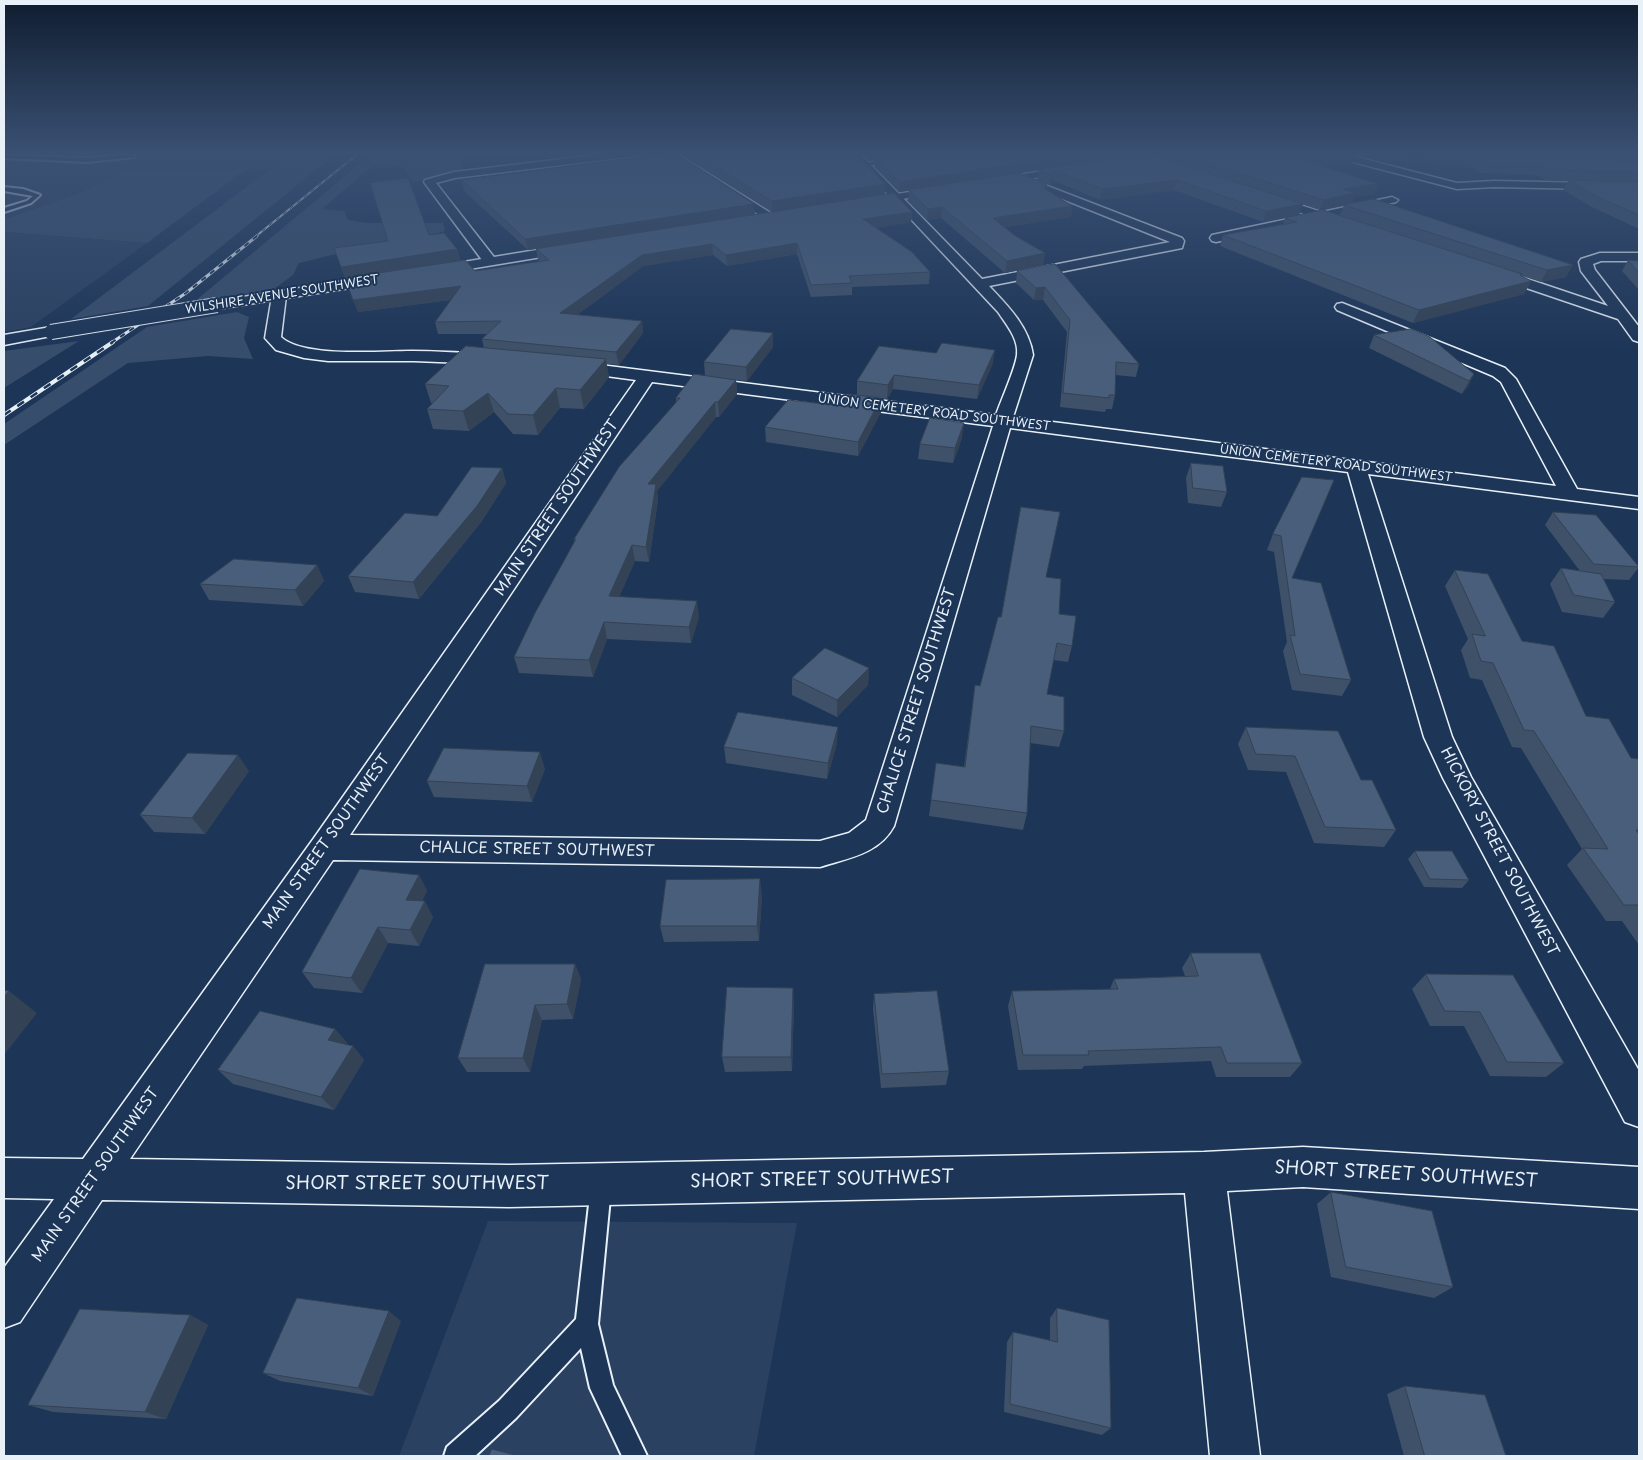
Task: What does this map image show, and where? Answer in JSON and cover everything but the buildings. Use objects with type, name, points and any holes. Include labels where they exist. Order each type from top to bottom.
[{"type":"street","points":[[458,220],[490,261]]},
{"type":"street","name":"CHALICE STREET SOUTHWEST","points":[[325,847],[820,854],[859,843],[879,826],[986,470],[1004,422],[1025,355],[1021,333],[1003,309],[917,220]]},
{"type":"street","points":[[978,284],[1177,245],[1178,241],[1126,220]]},
{"type":"street","points":[[1216,238],[1301,220]]},
{"type":"street","points":[[1334,220],[1359,228]]},
{"type":"street","points":[[423,272],[587,246]]},
{"type":"street","points":[[1632,326],[1588,271],[1586,262],[1600,257],[1639,257]]},
{"type":"street","points":[[1481,268],[1632,326]]},
{"type":"street","name":"WILSHIRE AVENUE SOUTHWEST","points":[[4,340],[394,277]]},
{"type":"street","points":[[278,296],[273,338],[282,347],[328,356],[414,356],[507,361]]},
{"type":"street","points":[[1342,308],[1459,354],[1499,372],[1508,379],[1570,494]]},
{"type":"street","name":"UNION CEMETERY ROAD SOUTHWEST","points":[[554,365],[1639,503]]},
{"type":"street","name":"MAIN STREET SOUTHWEST","points":[[4,1306],[325,847],[647,376]]},
{"type":"street","name":"HICKORY STREET SOUTHWEST","points":[[1356,467],[1438,738],[1457,778],[1639,1108]]},
{"type":"street","name":"SHORT STREET SOUTHWEST","points":[[4,1178],[509,1186],[1204,1172],[1303,1167],[1639,1188]]},
{"type":"street","points":[[1204,1172],[1235,1456]]},
{"type":"lane","points":[[602,1184],[586,1324],[602,1388],[635,1456]]},
{"type":"lane","points":[[456,1456],[489,1429],[532,1386],[586,1324]]},
{"type":"shaded area","points":[[4,220],[178,220],[147,243],[4,232]]},
{"type":"shaded area","points":[[202,220],[254,220],[148,306],[71,319]]},
{"type":"shaded area","points":[[292,220],[443,223],[445,231],[387,247],[332,255],[299,263],[293,275],[274,289],[194,302]]},
{"type":"shaded area","points":[[4,232],[147,243],[31,327],[4,332]]},
{"type":"shaded area","points":[[237,312],[249,317],[244,338],[253,359],[208,356],[128,363],[4,445],[4,424],[147,327]]},
{"type":"shaded area","points":[[79,341],[4,388],[4,351]]},
{"type":"shaded area","points":[[488,1221],[797,1223],[754,1456],[399,1456]]},
{"type":"railway","points":[[255,237],[276,220]]},
{"type":"railway","points":[[111,343],[186,293],[257,236]]},
{"type":"railway","points":[[4,415],[113,342]]}]
